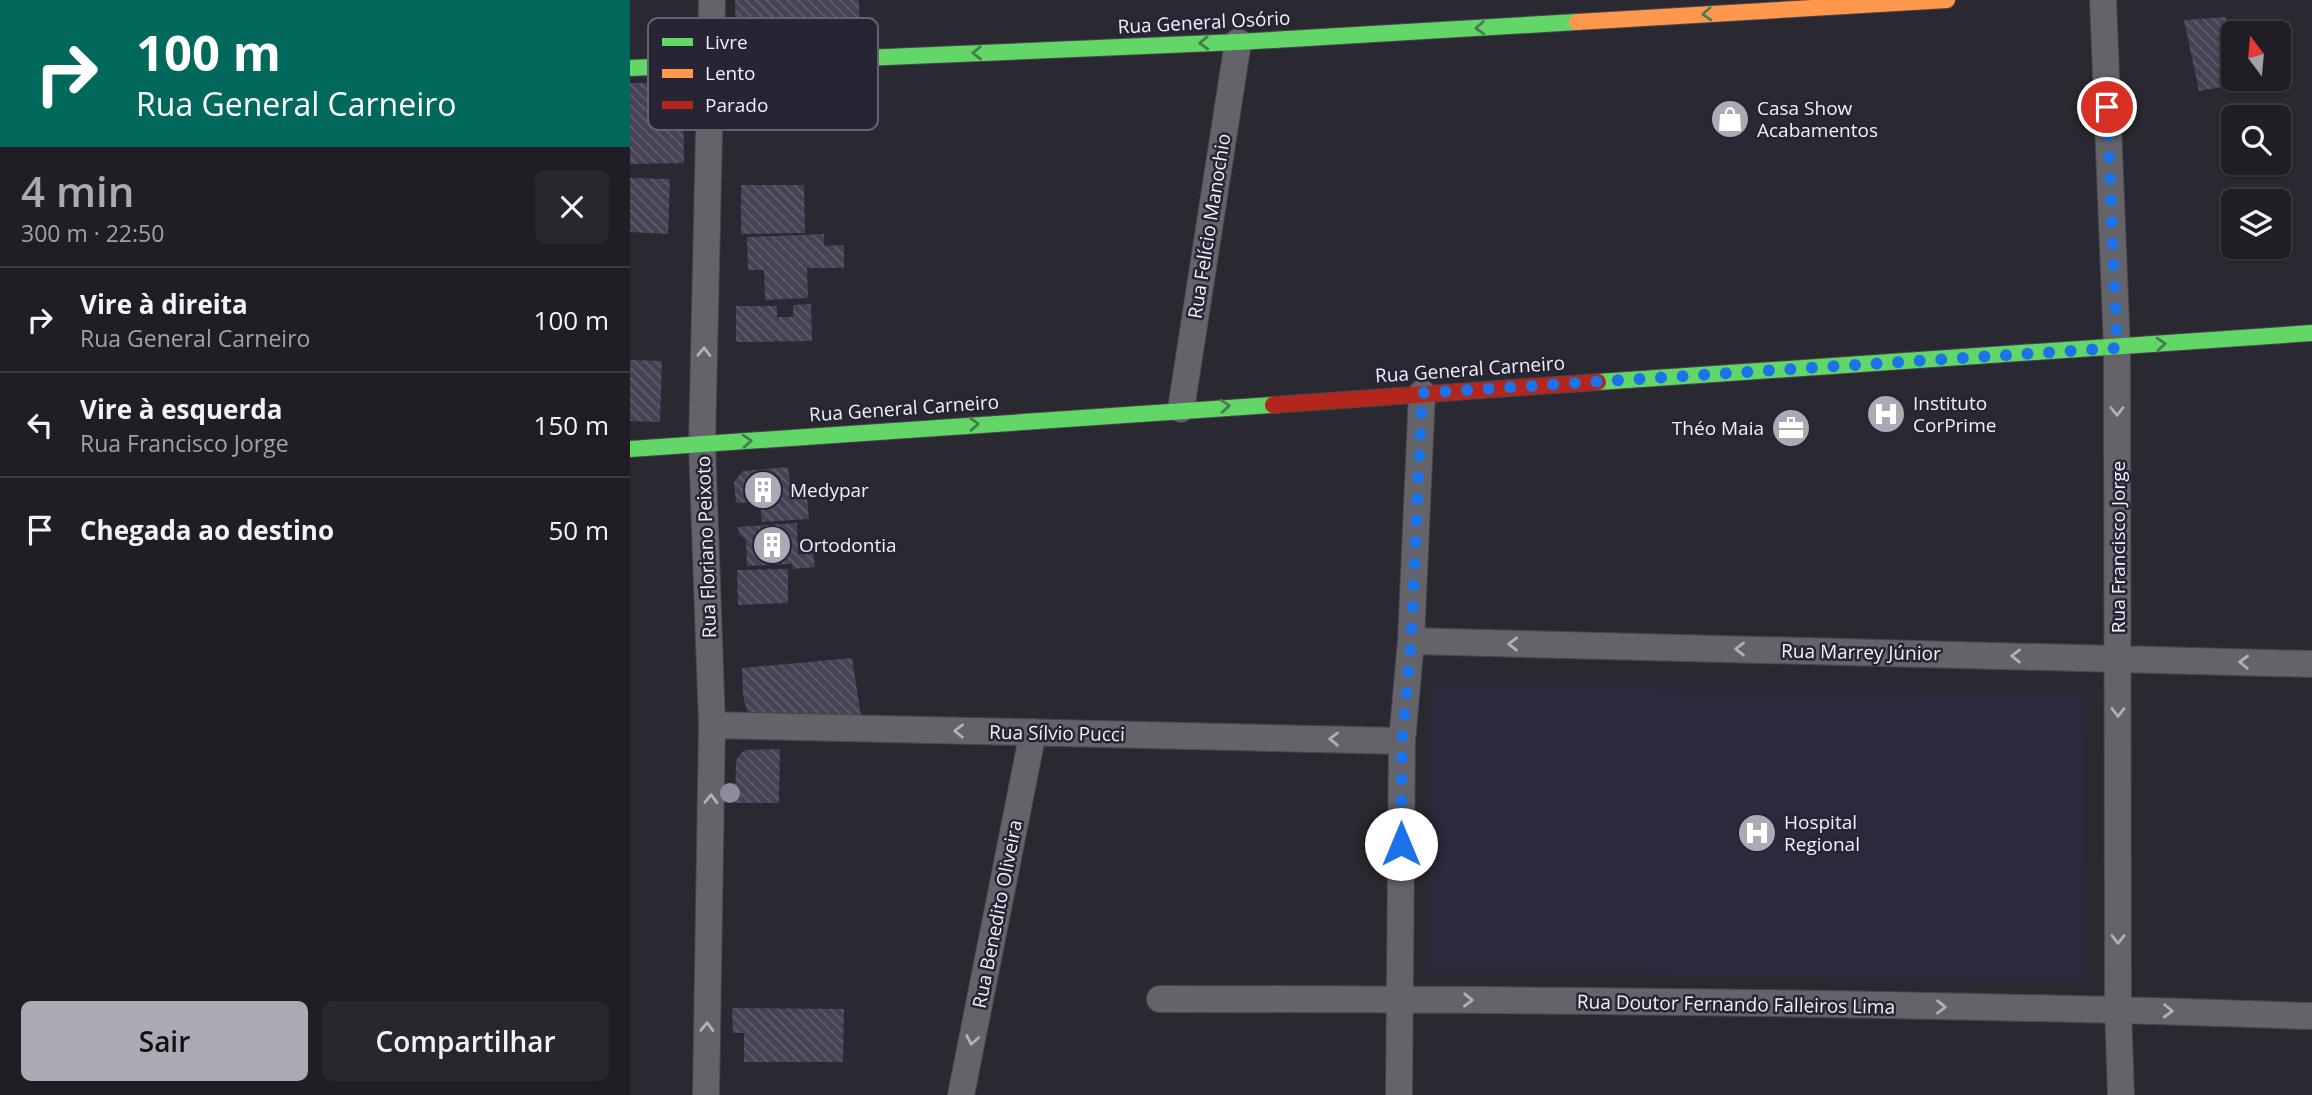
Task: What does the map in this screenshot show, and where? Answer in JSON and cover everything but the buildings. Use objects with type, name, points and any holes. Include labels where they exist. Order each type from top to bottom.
[{"type":"street","name":"Rua Floriano Peixoto","points":[[711,18],[712,0]]},
{"type":"street","name":"Rua General Osório","points":[[878,57],[1238,42],[1947,0]]},
{"type":"street","name":"Rua Francisco Jorge","points":[[2103,0],[2117,348],[2118,1009],[2121,1095]]},
{"type":"street","name":"Rua Felício Manochio","points":[[1181,409],[1238,42]]},
{"type":"street","name":"Rua General Osório","points":[[630,68],[648,67]]},
{"type":"street","name":"Rua Floriano Peixoto","points":[[706,1095],[712,725],[702,444],[709,130]]},
{"type":"street","name":"Rua General Carneiro","points":[[630,449],[1181,409],[2312,334]]},
{"type":"street","points":[[1399,1095],[1402,741],[1411,641],[1422,393]]},
{"type":"street","name":"Rua Marrey Júnior","points":[[1411,641],[2312,664]]},
{"type":"street","name":"Rua Sílvio Pucci","points":[[712,725],[1402,741]]},
{"type":"street","name":"Rua Benedito Oliveira","points":[[961,1095],[1033,732]]},
{"type":"street","name":"Rua Doutor Fernando Falleiros Lima","points":[[1160,999],[1400,999],[2118,1009],[2312,1016]]},
{"type":"shaded area","name":"Hospital Regional","points":[[1433,687],[2086,694],[2082,979],[1429,972]]},
{"type":"traffic: fast","points":[[878,57],[1238,42],[1577,22]]},
{"type":"traffic: fast","points":[[630,68],[648,67]]},
{"type":"traffic: fast","points":[[1598,382],[2312,333]]},
{"type":"traffic: fast","points":[[630,449],[1273,405]]},
{"type":"traffic: slow","points":[[1577,22],[1947,0]]},
{"type":"traffic: jam","points":[[1273,405],[1598,382]]},
{"type":"place","name":"Casa Show Acabamentos","points":[[1730,119]]},
{"type":"place","name":"Instituto CorPrime","points":[[1886,414]]},
{"type":"place","name":"Théo Maia","points":[[1791,428]]},
{"type":"place","name":"Medypar","points":[[763,490]]},
{"type":"place","name":"Ortodontia","points":[[772,545]]},
{"type":"place","name":"Hospital Regional","points":[[1757,833]]},
{"type":"route","points":[[1401,844],[1402,741],[1411,641],[1422,393],[2117,348],[2107,107]]}]
